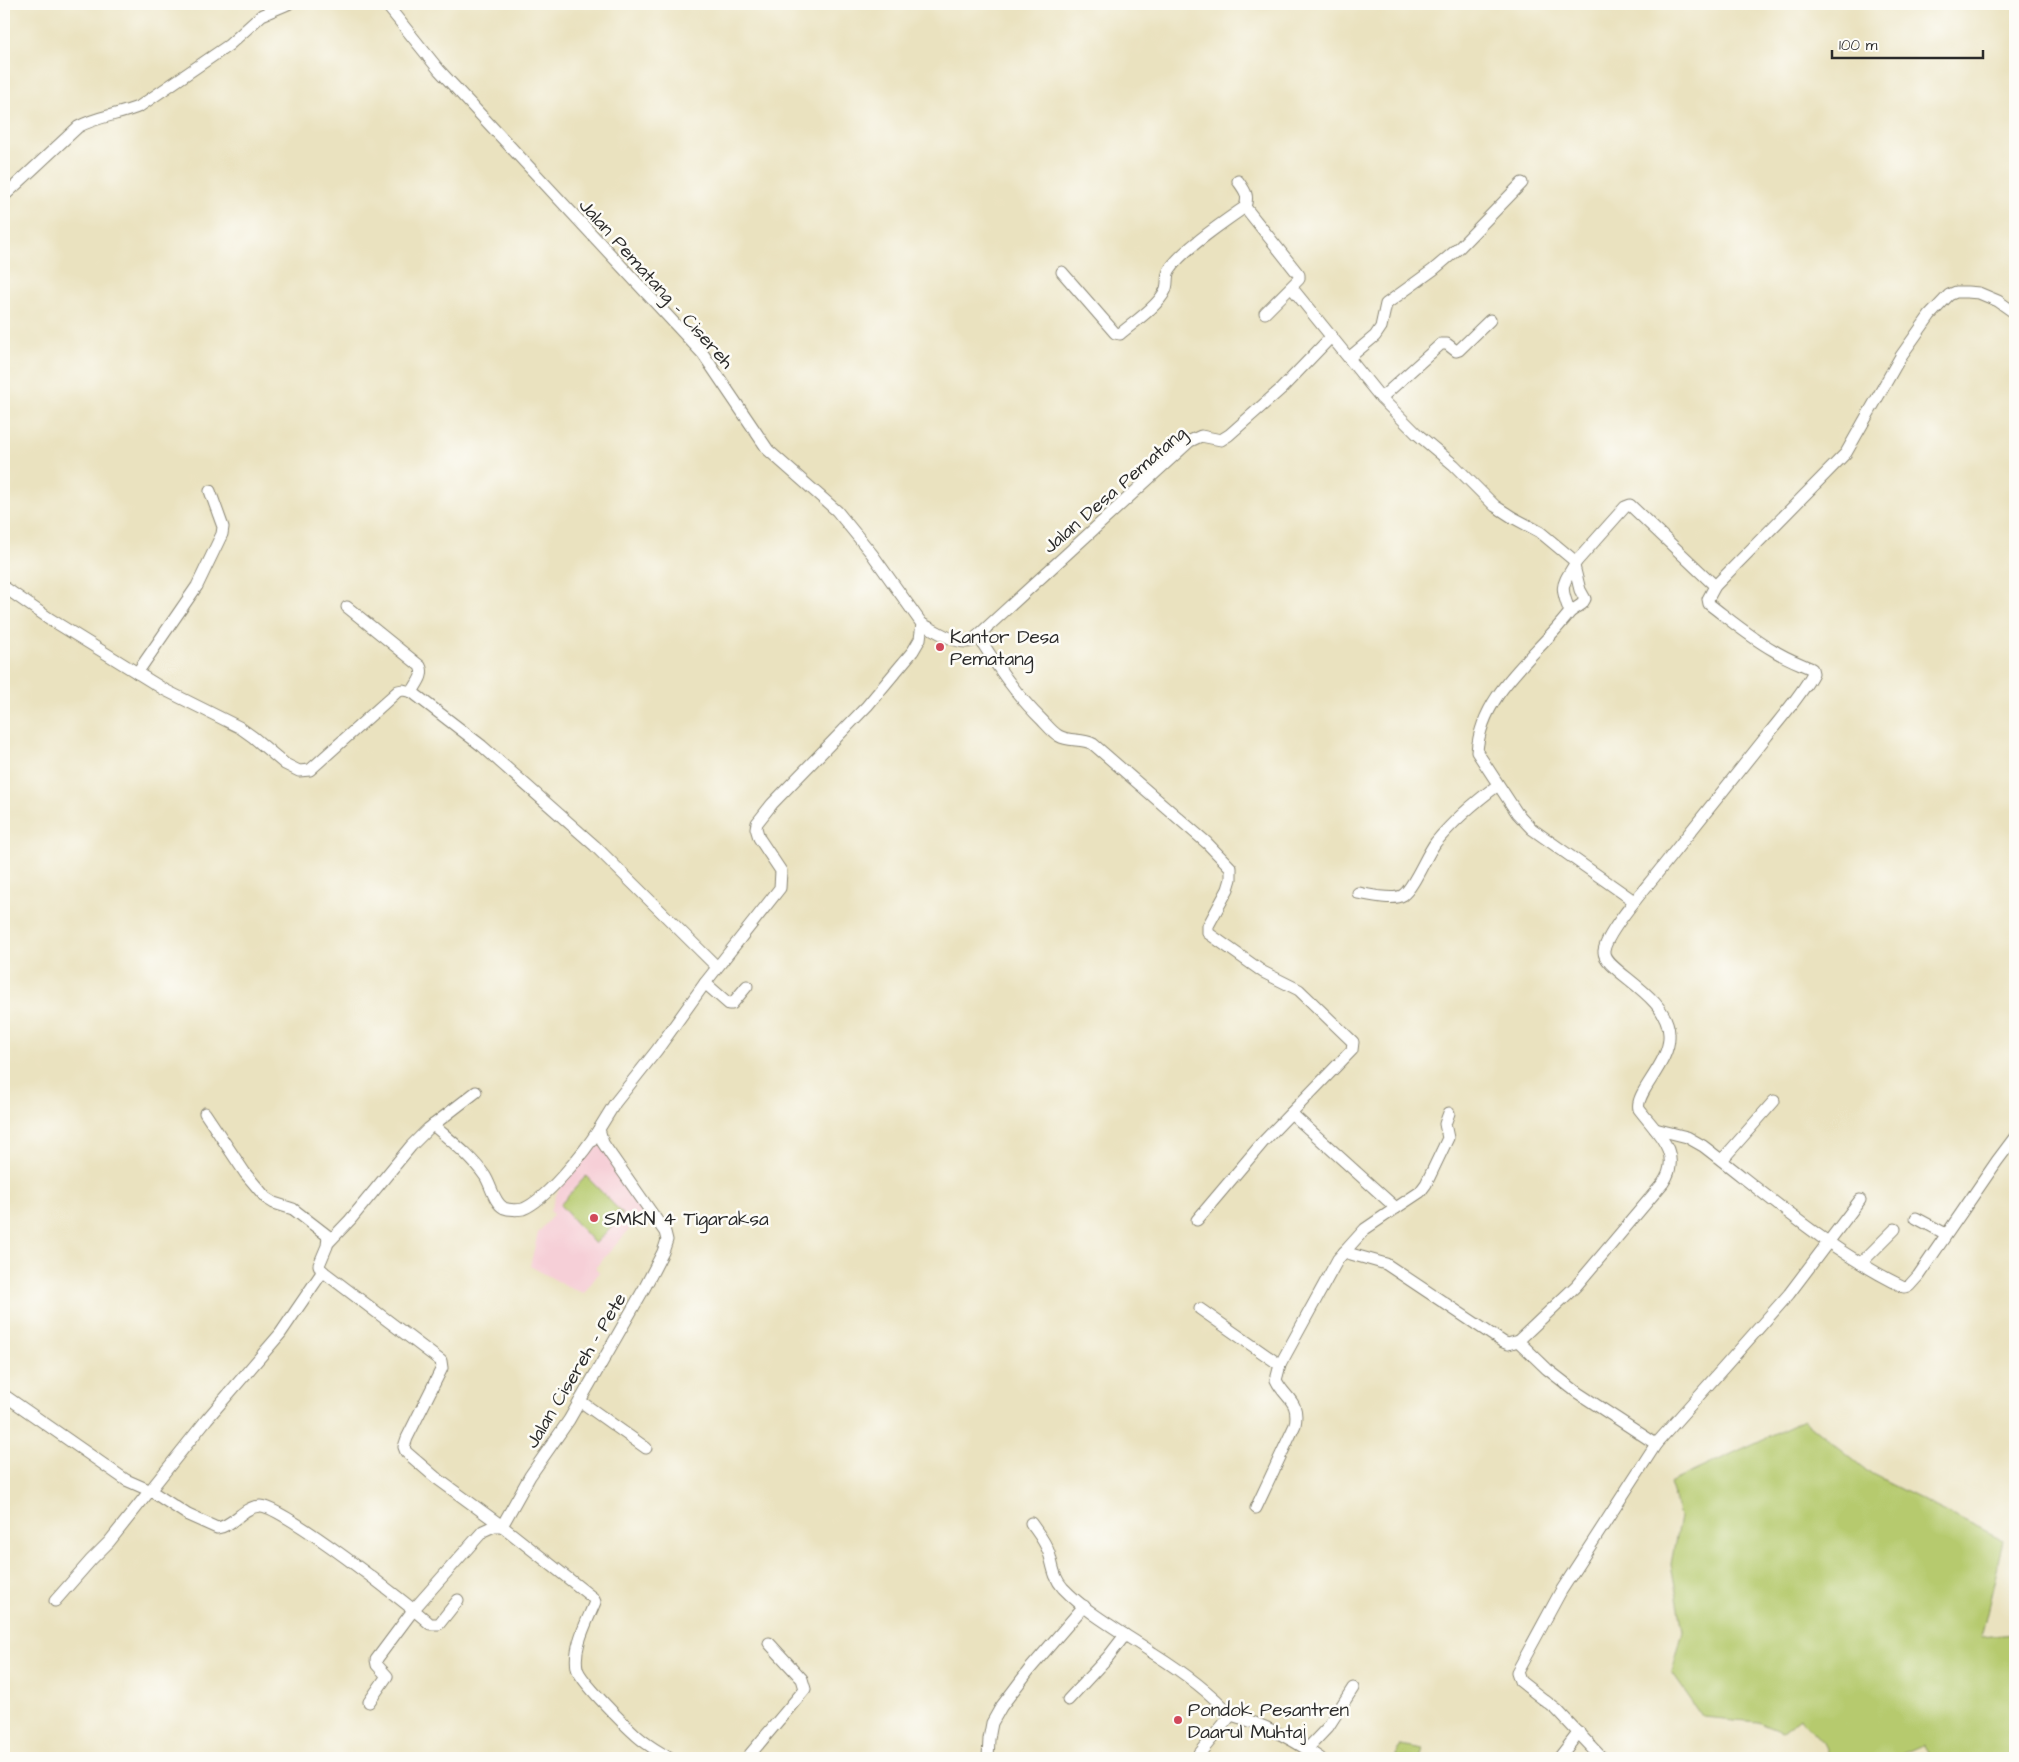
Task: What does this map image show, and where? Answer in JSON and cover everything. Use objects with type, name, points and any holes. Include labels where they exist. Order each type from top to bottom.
[{"type":"street","points":[[4,196],[78,127],[86,122],[140,106],[229,45],[262,15],[288,4]]},
{"type":"street","name":"Jalan Pematang - Cisereh","points":[[386,4],[439,70],[703,354],[768,450],[841,516],[872,554],[922,624]]},
{"type":"street","points":[[1062,272],[1115,332],[1120,334],[1161,298],[1166,290],[1166,277],[1176,262],[1201,239],[1245,207],[1248,198],[1238,181]]},
{"type":"street","points":[[1350,358],[1375,336],[1381,327],[1386,304],[1433,270],[1460,247],[1522,183]]},
{"type":"street","points":[[1245,207],[1297,271],[1299,280],[1265,313]]},
{"type":"street","points":[[1292,288],[1382,398],[1416,433],[1454,464],[1495,506],[1540,532],[1575,564],[1580,590],[1585,599],[1582,604],[1570,612],[1496,696],[1478,740],[1477,752],[1517,813],[1532,829],[1634,901]]},
{"type":"street","points":[[1344,1252],[1386,1264],[1508,1344],[1518,1341],[1576,1286],[1667,1177],[1670,1171],[1668,1148],[1663,1138],[1638,1109],[1638,1100],[1663,1062],[1668,1046],[1668,1025],[1657,1004],[1640,987],[1608,962],[1604,955],[1609,938],[1634,901],[1712,806],[1813,673],[1812,669],[1774,651],[1729,621],[1709,604],[1708,599],[1714,586],[1846,453],[1901,356],[1930,316],[1950,295],[1961,292],[1979,293],[1998,301],[2015,313]]},
{"type":"street","points":[[1382,398],[1439,346],[1448,344],[1458,350],[1490,320]]},
{"type":"street","name":"Jalan Desa Pematang","points":[[978,636],[1190,441],[1201,436],[1222,440],[1230,435],[1281,389],[1332,336]]},
{"type":"street","points":[[138,673],[197,586],[222,534],[223,526],[210,491]]},
{"type":"street","points":[[1570,612],[1563,594],[1563,583],[1575,564],[1608,525],[1629,505],[1714,586]]},
{"type":"street","points":[[4,587],[138,673],[190,703],[239,727],[285,764],[299,771],[310,770],[398,691],[412,692],[482,746],[595,846],[717,967]]},
{"type":"street","points":[[347,606],[420,666],[422,675],[412,692]]},
{"type":"street","points":[[433,1125],[480,1169],[489,1182],[498,1203],[504,1208],[514,1210],[523,1208],[541,1197],[591,1142],[619,1098],[657,1050],[705,982],[780,888],[781,871],[759,838],[756,828],[757,823],[772,804],[867,706],[914,651],[920,639],[922,624],[964,642],[972,642],[978,636],[998,669],[1024,703],[1051,729],[1064,738],[1086,741],[1092,744],[1207,843],[1231,868],[1231,880],[1208,926],[1208,933],[1263,972],[1299,990],[1353,1042],[1352,1050],[1263,1142],[1197,1220]]},
{"type":"street","points":[[1358,893],[1396,897],[1404,894],[1410,888],[1436,843],[1460,817],[1498,785]]},
{"type":"street","points":[[705,982],[729,1004],[732,1004],[747,986]]},
{"type":"street","points":[[476,1092],[433,1125],[411,1146],[350,1220],[328,1243],[319,1266],[323,1272],[441,1361],[442,1368],[407,1438],[404,1447],[406,1452],[435,1477],[502,1526],[593,1598],[595,1602],[578,1646],[577,1669],[607,1706],[639,1738],[669,1758]]},
{"type":"street","points":[[1722,1160],[1774,1101]]},
{"type":"street","points":[[205,1113],[245,1173],[266,1198],[274,1203],[293,1209],[304,1216],[325,1233],[328,1243]]},
{"type":"street","points":[[1290,1113],[1396,1208]]},
{"type":"street","points":[[1256,1508],[1295,1425],[1297,1416],[1292,1401],[1276,1380],[1280,1365],[1332,1270],[1344,1252],[1365,1229],[1420,1192],[1426,1184],[1447,1141],[1448,1133],[1445,1124],[1448,1113]]},
{"type":"street","points":[[1655,1128],[1686,1137],[1722,1160],[1829,1242],[1893,1282],[1907,1287],[1918,1276],[2015,1138]]},
{"type":"street","name":"Jalan Cisereh - Pete","points":[[502,1526],[530,1476],[580,1401],[645,1287],[667,1240],[666,1232],[603,1143],[599,1129]]},
{"type":"street","points":[[1602,1758],[1557,1710],[1520,1682],[1518,1672],[1561,1591],[1656,1444],[1789,1294],[1860,1200]]},
{"type":"street","points":[[1916,1218],[1946,1234]]},
{"type":"street","points":[[1861,1263],[1895,1229]]},
{"type":"street","points":[[56,1601],[109,1542],[207,1419],[280,1334],[323,1272]]},
{"type":"street","points":[[1200,1310],[1280,1365]]},
{"type":"street","points":[[1518,1341],[1547,1369],[1578,1393],[1656,1444]]},
{"type":"street","points":[[4,1395],[126,1480],[151,1491],[188,1516],[217,1528],[230,1525],[242,1513],[254,1507],[268,1507],[318,1539],[414,1609],[430,1624],[439,1624],[458,1600]]},
{"type":"street","points":[[580,1401],[646,1448]]},
{"type":"street","points":[[1031,1523],[1045,1544],[1056,1579],[1084,1606],[1107,1624],[1154,1653],[1219,1702],[1231,1715],[1252,1721],[1307,1749],[1320,1758]]},
{"type":"street","points":[[369,1702],[387,1676],[386,1672],[377,1665],[376,1660],[414,1609],[483,1531],[494,1526],[502,1526]]},
{"type":"street","points":[[988,1758],[988,1739],[992,1724],[1001,1706],[1084,1606]]},
{"type":"street","points":[[1068,1700],[1125,1635]]},
{"type":"street","points":[[747,1758],[805,1689],[802,1679],[769,1643]]},
{"type":"street","points":[[1307,1749],[1336,1716],[1353,1688]]},
{"type":"street","points":[[1196,1758],[1231,1715]]},
{"type":"street","points":[[1559,1758],[1579,1732]]},
{"type":"shaded area","name":"SMKN 4 Tigaraksa","points":[[595,1141],[608,1153],[640,1202],[642,1215],[632,1221],[628,1231],[595,1268],[599,1273],[584,1293],[572,1289],[530,1266],[538,1233],[553,1215],[550,1210],[559,1189],[577,1160]]},
{"type":"green space","points":[[586,1176],[623,1214],[595,1244],[560,1205]]},
{"type":"green space","points":[[1804,1420],[1872,1475],[2004,1541],[1981,1637],[2015,1634],[2015,1758],[1931,1758],[1923,1745],[1894,1758],[1830,1758],[1825,1745],[1800,1718],[1782,1732],[1758,1722],[1703,1717],[1672,1673],[1683,1631],[1671,1564],[1680,1516],[1669,1483]]},
{"type":"green space","points":[[1401,1745],[1423,1749],[1420,1758],[1396,1758]]},
{"type":"place","name":"Kantor Desa Pematang","points":[[940,647]]},
{"type":"place","name":"SMKN 4 Tigaraksa","points":[[594,1218]]},
{"type":"place","name":"Pondok Pesantren Daarul Muhtaj","points":[[1178,1720]]}]
